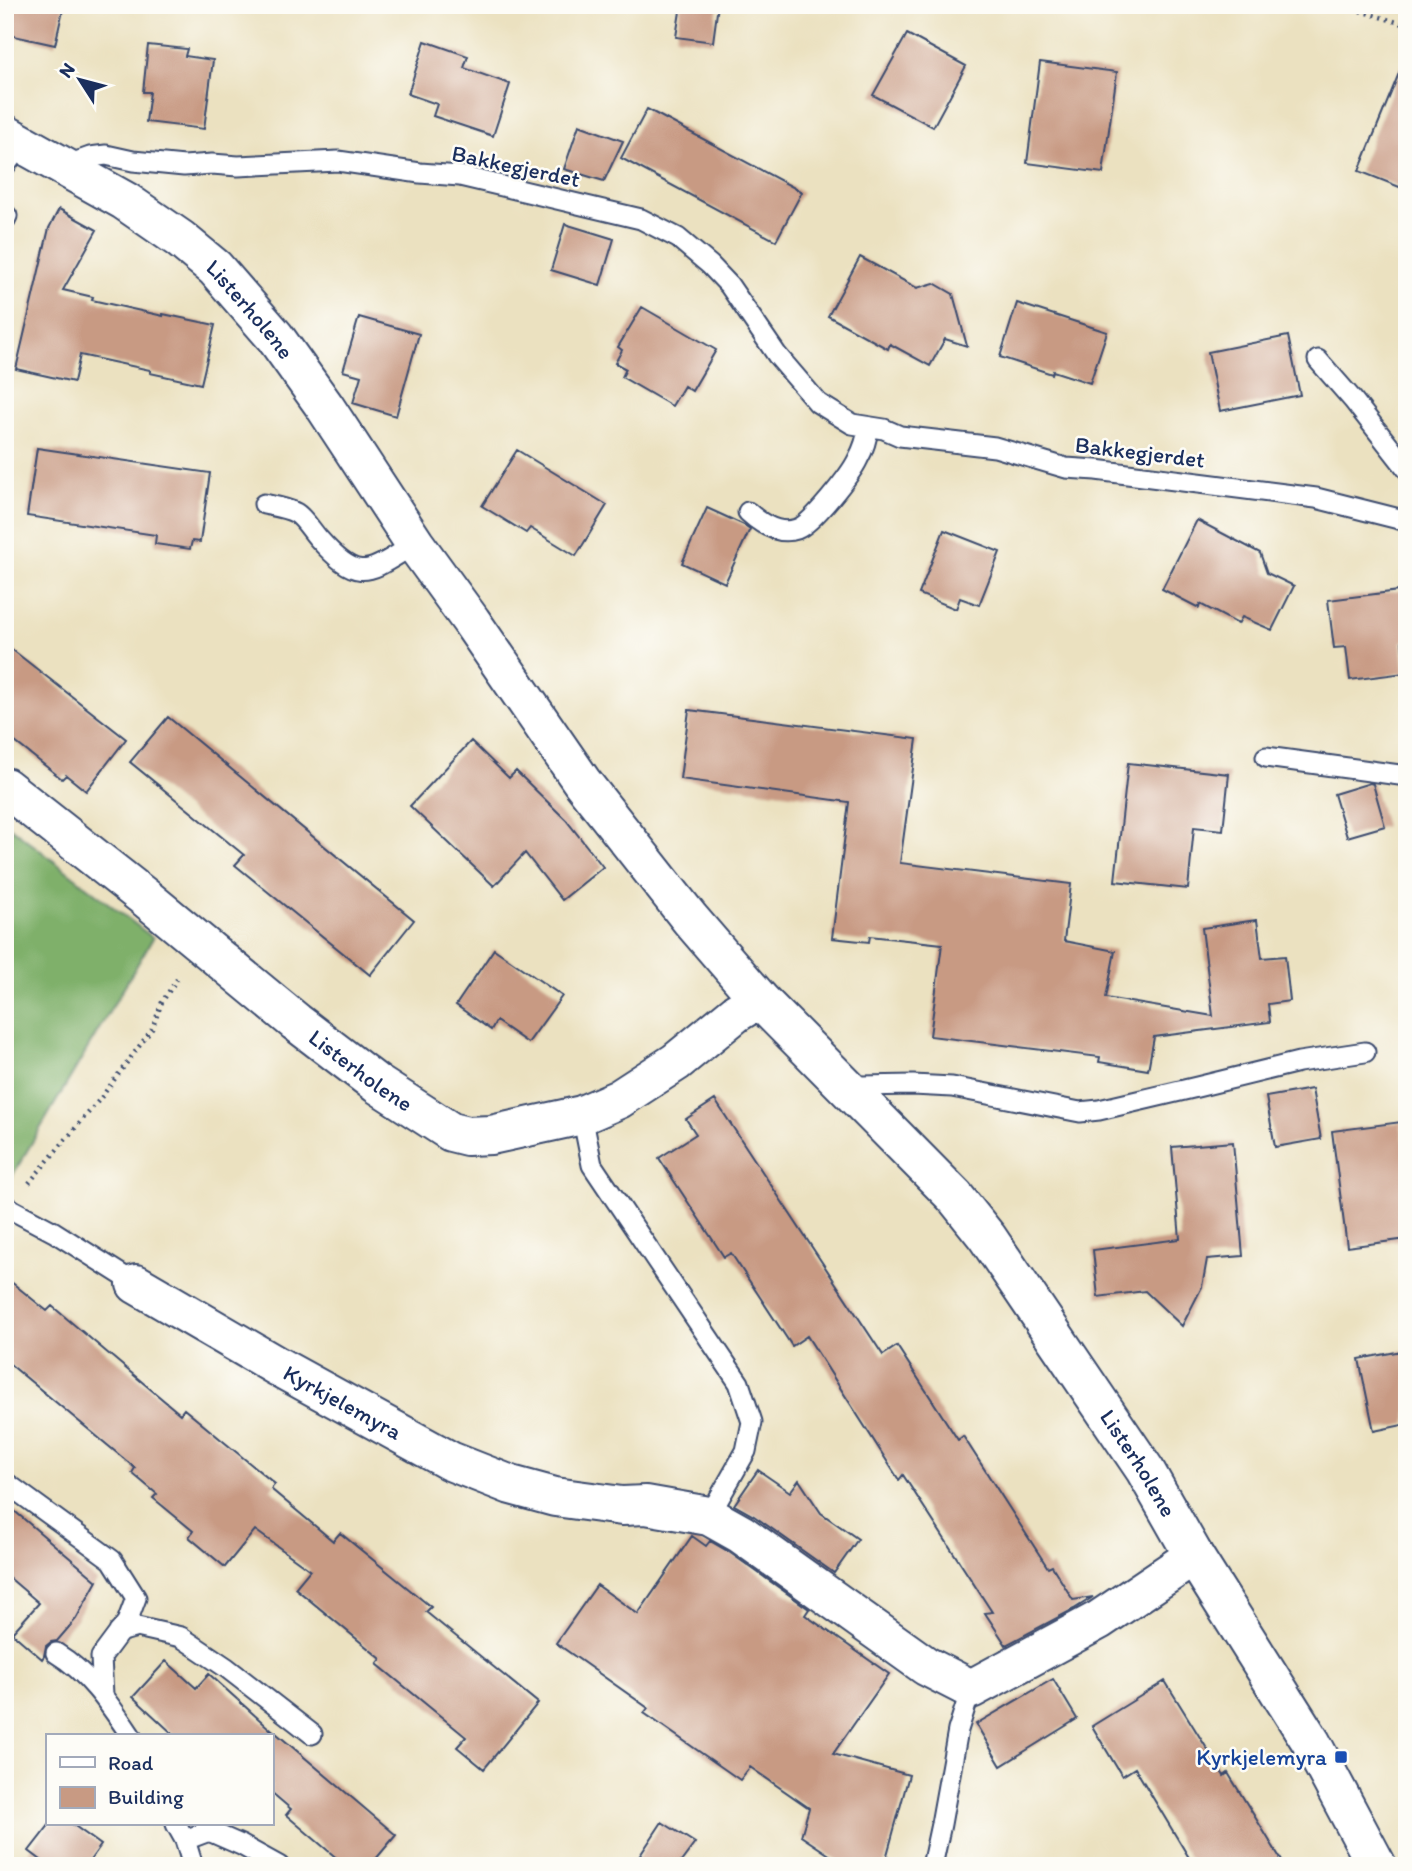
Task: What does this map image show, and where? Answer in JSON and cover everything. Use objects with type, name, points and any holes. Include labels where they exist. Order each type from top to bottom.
[{"type":"street","name":"Listerholene","points":[[11,148],[69,169],[180,239],[215,268],[275,337],[302,373],[415,544],[582,782],[690,919],[760,999],[955,1197],[987,1237],[1145,1470],[1194,1556],[1311,1742],[1377,1866]]},
{"type":"street","name":"Listerholene","points":[[5,788],[296,1022],[377,1084],[451,1132],[467,1136],[491,1135],[582,1115],[618,1099],[676,1062],[736,1013],[760,999]]},
{"type":"street","name":"Kyrkjelemyra","points":[[136,1284],[275,1365],[450,1461],[511,1485],[555,1497],[622,1506],[646,1505],[709,1516],[741,1534],[926,1666],[971,1689]]},
{"type":"street","points":[[971,1689],[1099,1620],[1194,1556]]},
{"type":"lane","name":"Bakkegjerdet","points":[[69,169],[76,162],[106,155],[133,161],[184,166],[338,161],[460,176],[641,219],[678,238],[710,265],[729,285],[776,355],[818,403],[852,424],[884,429],[900,436],[995,447],[1066,468],[1316,498],[1407,521]]},
{"type":"lane","points":[[5,214],[5,220]]},
{"type":"lane","points":[[1318,360],[1407,469]]},
{"type":"lane","points":[[748,512],[771,527],[785,531],[799,529],[810,521],[858,461],[868,428]]},
{"type":"lane","points":[[264,504],[296,513],[330,551],[349,567],[362,570],[380,566],[415,544]]},
{"type":"lane","points":[[1266,757],[1407,776]]},
{"type":"lane","points":[[853,1094],[862,1086],[952,1087],[1080,1112],[1161,1096],[1299,1062],[1365,1052]]},
{"type":"lane","points":[[582,1115],[592,1166],[739,1383],[752,1422],[746,1451],[709,1516]]},
{"type":"lane","name":"Kyrkjelemyra","points":[[7,1207],[54,1232],[136,1284]]},
{"type":"lane","points":[[5,1482],[113,1560],[136,1598],[127,1622],[101,1657],[103,1695]]},
{"type":"lane","points":[[120,1632],[137,1627],[181,1637],[228,1668],[312,1734]]},
{"type":"lane","points":[[57,1653],[73,1663],[103,1695],[130,1734]]},
{"type":"lane","points":[[932,1866],[958,1730],[971,1689]]},
{"type":"lane","points":[[193,1866],[181,1832],[209,1830],[279,1866]]},
{"type":"path","points":[[1340,5],[1407,25]]},
{"type":"path","points":[[7,1207],[100,1099],[145,1039],[152,1029],[162,1002],[202,945]]},
{"type":"green space","points":[[5,823],[153,938],[5,1188]]},
{"type":"building","points":[[5,5],[64,5],[55,45],[5,34]]},
{"type":"building","points":[[681,5],[718,5],[713,42],[676,37]]},
{"type":"building","points":[[907,34],[966,66],[933,127],[873,95]]},
{"type":"building","points":[[425,41],[468,56],[464,68],[510,84],[493,136],[433,116],[437,104],[408,94]]},
{"type":"building","points":[[148,45],[187,49],[185,56],[213,60],[204,129],[146,122],[150,92],[143,92]]},
{"type":"building","points":[[1407,56],[1407,190],[1359,171]]},
{"type":"building","points":[[1040,62],[1117,72],[1103,173],[1027,163]]},
{"type":"building","points":[[647,109],[802,192],[776,241],[621,158]]},
{"type":"building","points":[[579,125],[623,141],[604,181],[564,169]]},
{"type":"building","points":[[59,209],[97,230],[63,290],[93,297],[92,300],[215,325],[201,384],[80,355],[74,382],[16,369],[49,228]]},
{"type":"building","points":[[565,224],[614,239],[600,285],[551,270]]},
{"type":"building","points":[[860,257],[917,288],[934,283],[953,294],[967,346],[945,339],[930,366],[890,344],[888,349],[828,316]]},
{"type":"building","points":[[1017,303],[1107,332],[1090,383],[1000,357]]},
{"type":"building","points":[[642,307],[716,350],[692,391],[684,386],[672,406],[622,377],[626,369],[615,363],[622,350],[618,347]]},
{"type":"building","points":[[359,317],[419,334],[396,416],[353,403],[361,376],[343,371]]},
{"type":"building","points":[[1288,336],[1300,395],[1220,411],[1208,352]]},
{"type":"building","points":[[37,448],[210,473],[200,542],[192,541],[190,549],[155,544],[156,535],[27,516]]},
{"type":"building","points":[[517,450],[607,505],[576,556],[530,528],[526,533],[482,506]]},
{"type":"building","points":[[707,508],[750,529],[725,583],[682,563]]},
{"type":"building","points":[[1197,520],[1260,553],[1267,573],[1294,586],[1272,630],[1242,617],[1238,624],[1200,604],[1199,608],[1162,589]]},
{"type":"building","points":[[944,530],[1000,552],[979,605],[960,598],[956,609],[919,594]]},
{"type":"building","points":[[1407,590],[1407,641],[1402,641],[1405,673],[1350,680],[1346,647],[1334,648],[1328,600]]},
{"type":"building","points":[[5,644],[126,739],[86,791],[66,775],[62,779],[5,734]]},
{"type":"building","points":[[689,710],[917,739],[900,863],[1071,884],[1064,941],[1115,951],[1106,998],[1213,1016],[1202,928],[1257,920],[1262,958],[1285,956],[1290,1001],[1268,1004],[1270,1022],[1154,1037],[1148,1070],[1099,1062],[1100,1057],[930,1036],[942,944],[870,936],[869,942],[832,938],[849,802],[680,779]]},
{"type":"building","points":[[168,717],[414,920],[370,975],[235,865],[244,855],[130,762]]},
{"type":"building","points":[[471,741],[509,778],[516,771],[566,820],[603,867],[562,900],[525,853],[494,886],[410,806]]},
{"type":"building","points":[[1128,763],[1229,774],[1223,830],[1194,827],[1188,889],[1115,881]]},
{"type":"building","points":[[1373,784],[1385,826],[1347,837],[1334,794]]},
{"type":"building","points":[[494,949],[562,996],[528,1043],[496,1021],[491,1030],[456,1005]]},
{"type":"building","points":[[1312,1089],[1321,1139],[1275,1147],[1266,1097]]},
{"type":"building","points":[[715,1100],[883,1355],[897,1346],[958,1440],[963,1436],[1048,1568],[1052,1566],[1073,1600],[1093,1597],[1006,1645],[985,1613],[992,1612],[903,1475],[899,1480],[807,1336],[792,1346],[731,1253],[724,1257],[659,1158],[696,1134],[686,1119]]},
{"type":"building","points":[[1401,1122],[1407,1167],[1407,1239],[1347,1247],[1332,1131]]},
{"type":"building","points":[[1233,1142],[1243,1256],[1207,1259],[1202,1287],[1182,1326],[1145,1291],[1098,1297],[1093,1250],[1180,1239],[1172,1147]]},
{"type":"building","points":[[5,1277],[47,1311],[52,1306],[180,1414],[184,1409],[275,1484],[271,1489],[333,1541],[340,1533],[431,1607],[426,1612],[538,1703],[484,1769],[457,1747],[466,1737],[377,1664],[381,1659],[295,1588],[310,1570],[255,1530],[225,1567],[189,1537],[193,1531],[153,1498],[157,1494],[132,1473],[135,1468],[5,1360]]},
{"type":"building","points":[[1407,1350],[1407,1424],[1374,1431],[1359,1359]]},
{"type":"building","points":[[758,1470],[790,1492],[799,1480],[821,1513],[858,1539],[834,1573],[754,1516],[734,1505]]},
{"type":"building","points":[[5,1503],[97,1581],[76,1619],[57,1641],[46,1646],[42,1659],[12,1633],[39,1603],[5,1574]]},
{"type":"building","points":[[692,1536],[706,1546],[710,1541],[729,1552],[809,1609],[805,1615],[889,1674],[833,1754],[909,1775],[884,1866],[846,1866],[801,1836],[809,1808],[750,1767],[740,1780],[644,1713],[648,1708],[556,1643],[597,1585],[638,1614]]},
{"type":"building","points":[[166,1661],[196,1688],[209,1674],[396,1835],[370,1866],[346,1866],[286,1815],[291,1809],[273,1794],[273,1734],[173,1734],[133,1697]]},
{"type":"building","points":[[1053,1679],[1077,1719],[1001,1766],[976,1724]]},
{"type":"building","points":[[1165,1681],[1224,1776],[1228,1773],[1285,1866],[1194,1866],[1135,1768],[1122,1776],[1092,1726]]},
{"type":"building","points":[[662,1822],[695,1843],[678,1866],[633,1866]]},
{"type":"building","points":[[48,1826],[75,1826],[101,1845],[86,1866],[49,1866],[29,1851]]},
{"type":"place","name":"Kyrkjelemyra","points":[[1341,1757]]}]
